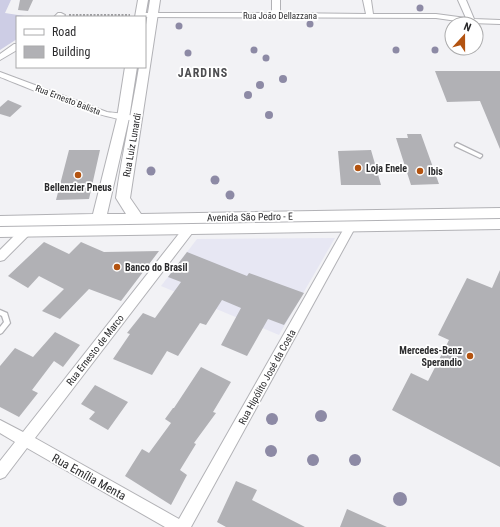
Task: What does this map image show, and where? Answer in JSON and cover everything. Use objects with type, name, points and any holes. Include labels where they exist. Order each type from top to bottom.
[{"type":"main road","points":[[140,16],[143,0]]},
{"type":"main road","name":"Rua Luiz Lunardi","points":[[146,60],[155,0]]},
{"type":"main road","name":"Rua Luiz Lunardi","points":[[100,219],[122,118],[131,68]]},
{"type":"main road","name":"Rua Luiz Lunardi","points":[[137,219],[123,198],[127,166],[137,118],[145,68]]},
{"type":"main road","name":"Avenida São Pedro - E","points":[[0,221],[500,213]]},
{"type":"main road","name":"Avenida São Pedro - E","points":[[0,232],[500,224]]},
{"type":"street","points":[[276,0],[276,16]]},
{"type":"street","points":[[367,0],[370,16]]},
{"type":"street","points":[[462,0],[469,16]]},
{"type":"street","name":"Rua João Dellazzana","points":[[140,16],[444,17]]},
{"type":"street","name":"Rua João Dellazzana","points":[[484,21],[500,22]]},
{"type":"street","points":[[0,58],[16,47]]},
{"type":"street","name":"Rua Ernesto Balista","points":[[0,74],[105,114],[122,118],[137,118]]},
{"type":"street","name":"Rua Hipólito José da Costa","points":[[183,527],[351,226]]},
{"type":"street","name":"Rua Ernesto de Marco","points":[[0,472],[189,229]]},
{"type":"street","points":[[0,258],[26,231]]},
{"type":"street","name":"Rua Emília Menta","points":[[0,426],[179,527]]},
{"type":"lane","points":[[457,145],[480,156]]},
{"type":"lane","points":[[0,312],[5,315],[7,323],[0,331]]},
{"type":"path","points":[[59,16],[140,16]]},
{"type":"shaded area","points":[[0,0],[11,0],[5,13],[24,16],[16,16],[16,40],[0,50]]},
{"type":"shaded area","points":[[335,238],[279,335],[161,286],[197,239]]},
{"type":"building","points":[[20,0],[33,0],[28,11],[18,10]]},
{"type":"building","points":[[435,71],[500,71],[500,149],[480,101],[447,102]]},
{"type":"building","points":[[8,100],[22,106],[10,117],[0,114],[0,107]]},
{"type":"building","points":[[407,134],[421,134],[439,184],[411,185],[396,138],[408,138]]},
{"type":"building","name":"Bellenzier Pneus","points":[[69,150],[100,150],[89,199],[56,200]]},
{"type":"building","name":"Loja Enele","points":[[371,150],[381,185],[341,185],[338,151]]},
{"type":"building","points":[[44,242],[69,254],[81,242],[104,252],[159,251],[121,301],[89,289],[60,319],[42,311],[64,289],[39,276],[28,288],[8,276]]},
{"type":"building","points":[[187,252],[247,276],[249,273],[304,293],[284,325],[268,319],[247,356],[221,345],[241,308],[222,300],[206,325],[200,323],[178,356],[167,351],[152,375],[113,359],[130,334],[127,333],[143,313],[155,318],[181,282],[168,277]]},
{"type":"building","name":"Mercedes-Benz Sperandio","points":[[500,270],[500,467],[392,410],[411,373],[428,381],[449,340],[438,335],[467,278],[492,288]]},
{"type":"building","points":[[55,332],[80,345],[63,367],[54,361],[32,390],[38,393],[19,417],[0,407],[0,366],[15,348],[33,357]]},
{"type":"building","points":[[201,367],[231,382],[213,412],[216,413],[194,443],[196,444],[180,470],[187,475],[171,505],[125,476],[142,449],[149,453],[171,423],[165,419]]},
{"type":"building","points":[[95,385],[128,402],[108,430],[89,419],[95,412],[81,404]]},
{"type":"building","points":[[236,481],[257,490],[252,500],[305,527],[226,527],[217,522]]},
{"type":"building","points":[[347,509],[387,527],[340,527]]},
{"type":"place","name":"Loja Enele","points":[[358,168]]},
{"type":"place","name":"Ibis","points":[[420,171]]},
{"type":"place","name":"Bellenzier Pneus","points":[[78,175]]},
{"type":"place","name":"Banco do Brasil","points":[[117,267]]},
{"type":"place","name":"Mercedes-Benz Sperandio","points":[[470,356]]},
{"type":"district","name":"JARDINS","points":[[203,73]]}]
